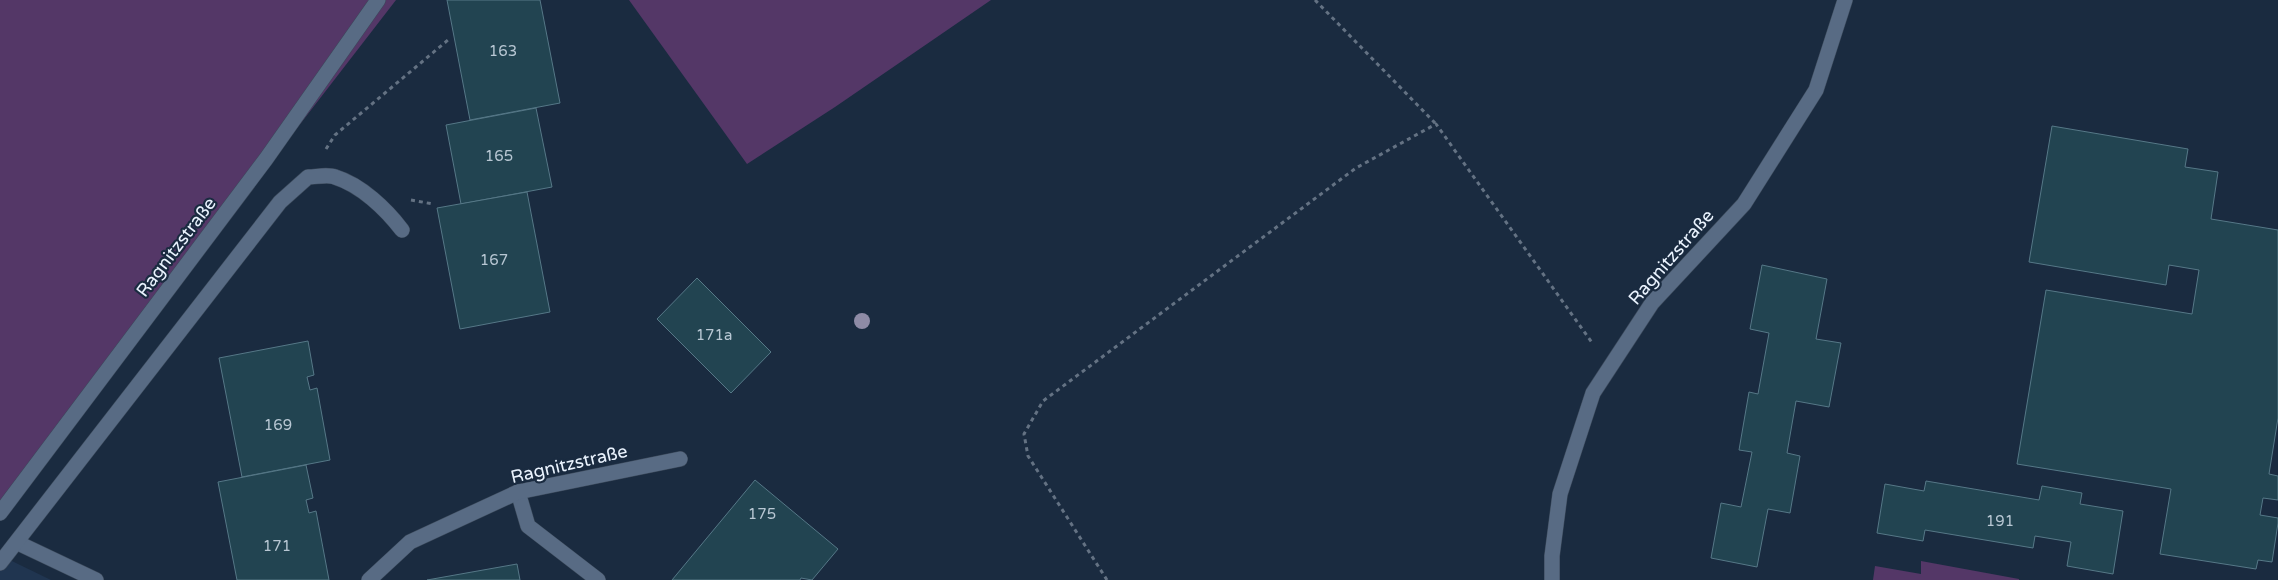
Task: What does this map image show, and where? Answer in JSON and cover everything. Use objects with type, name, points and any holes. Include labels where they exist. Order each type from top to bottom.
[{"type":"lane","name":"Ragnitzstraße","points":[[0,513],[266,159],[378,0]]},
{"type":"lane","name":"Ragnitzstraße","points":[[1552,580],[1552,556],[1560,494],[1593,393],[1652,303],[1744,204],[1816,90],[1845,0]]},
{"type":"lane","points":[[0,563],[18,543],[280,202],[308,177],[334,176],[356,189],[393,218],[402,230]]},
{"type":"lane","name":"Ragnitzstraße","points":[[369,580],[410,542],[518,492],[680,459]]},
{"type":"lane","points":[[518,492],[528,526],[598,580]]},
{"type":"lane","points":[[18,543],[96,580]]},
{"type":"path","points":[[1315,0],[1436,124],[1610,367]]},
{"type":"path","points":[[308,177],[335,134],[448,40]]},
{"type":"path","points":[[1107,580],[1028,456],[1024,434],[1043,401],[1356,168],[1436,124]]},
{"type":"shaded area","points":[[0,0],[396,0],[6,505],[0,503]]},
{"type":"shaded area","points":[[629,0],[991,0],[835,107],[747,164]]},
{"type":"shaded area","points":[[0,555],[18,564],[51,580],[0,580]]},
{"type":"shaded area","points":[[1921,561],[2019,580],[1873,580],[1875,566],[1921,574]]},
{"type":"building","points":[[447,0],[540,0],[560,103],[470,120]]},
{"type":"building","points":[[536,108],[552,187],[461,204],[446,125]]},
{"type":"building","points":[[2052,126],[2188,149],[2185,167],[2218,172],[2211,219],[2278,230],[2278,418],[2269,474],[2278,476],[2278,500],[2263,498],[2260,515],[2278,518],[2272,562],[2258,560],[2256,569],[2160,554],[2171,489],[2017,464],[2046,290],[2192,314],[2199,270],[2169,265],[2166,285],[2029,262]]},
{"type":"building","points":[[527,192],[550,312],[460,329],[437,208]]},
{"type":"building","points":[[1762,265],[1827,279],[1816,339],[1841,343],[1829,407],[1796,401],[1787,453],[1800,456],[1790,513],[1768,509],[1757,567],[1711,558],[1721,503],[1741,507],[1752,452],[1739,450],[1749,392],[1758,394],[1769,333],[1750,329]]},
{"type":"building","points":[[697,278],[771,352],[731,393],[657,319]]},
{"type":"building","points":[[308,341],[314,375],[307,377],[310,390],[317,388],[330,460],[242,477],[219,358]]},
{"type":"building","points":[[306,465],[313,498],[306,500],[309,513],[316,511],[329,580],[237,580],[218,482]]},
{"type":"building","points":[[755,480],[838,549],[812,580],[801,578],[800,580],[672,580]]},
{"type":"building","points":[[1926,481],[2039,500],[2042,486],[2082,493],[2080,504],[2123,511],[2113,574],[2067,566],[2071,542],[2035,536],[2033,548],[1925,530],[1923,541],[1877,533],[1885,484],[1924,491]]},
{"type":"building","points":[[517,564],[520,580],[427,580]]}]
